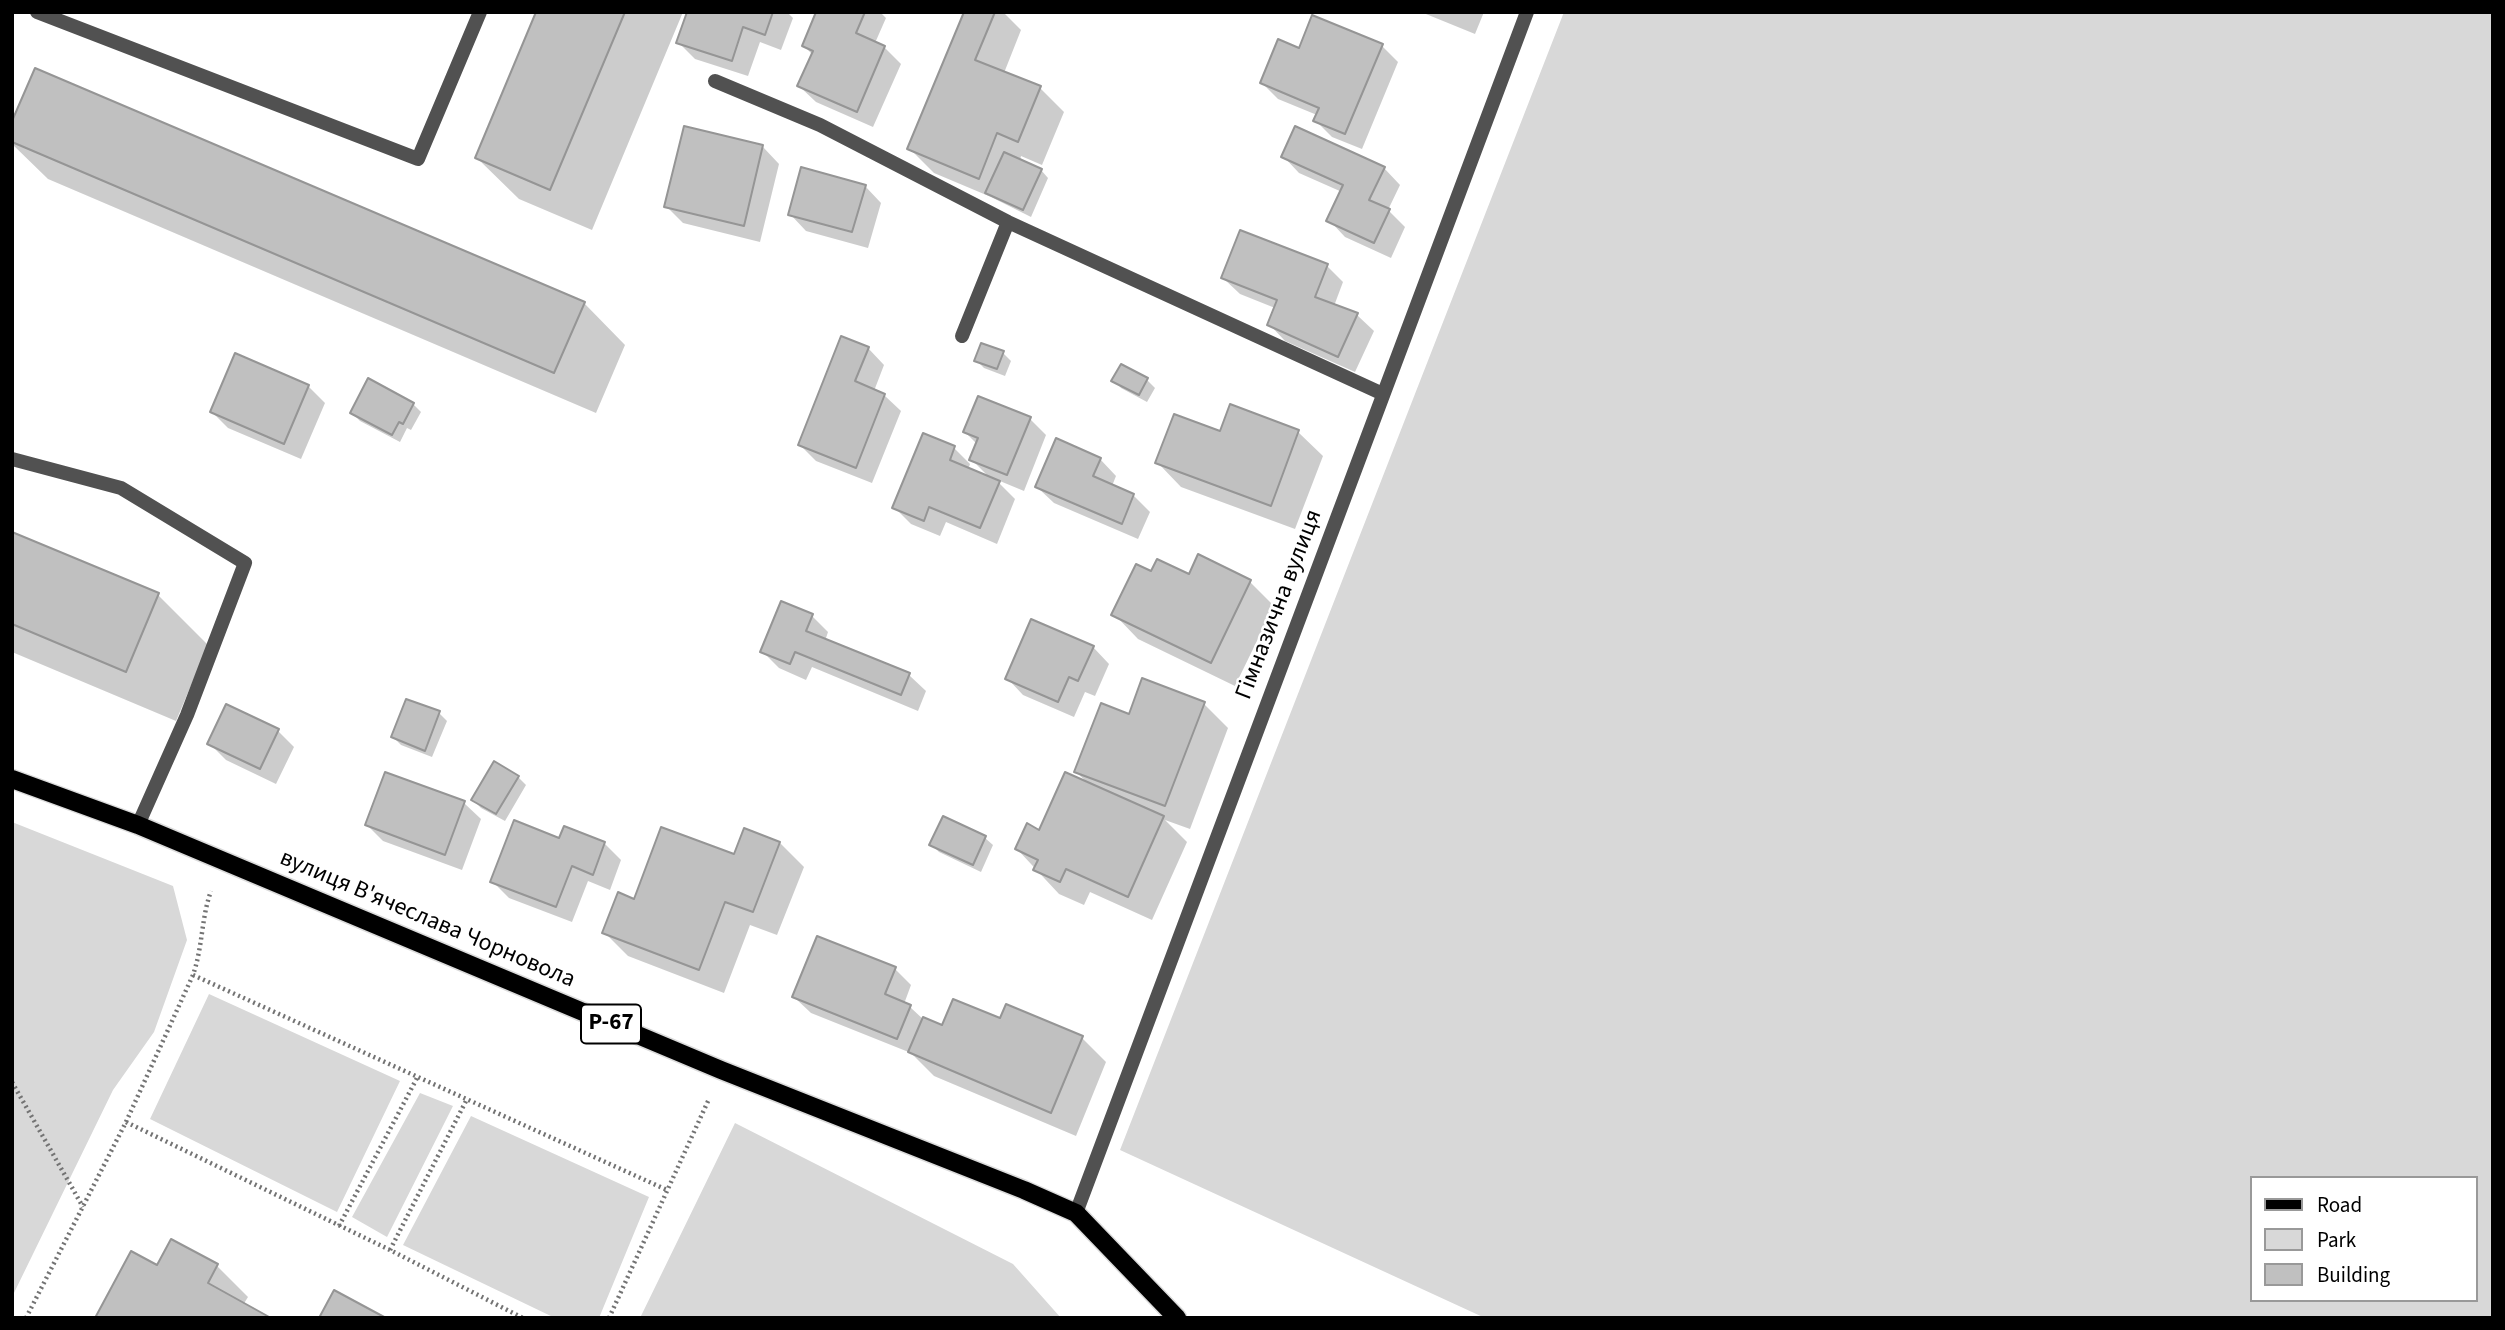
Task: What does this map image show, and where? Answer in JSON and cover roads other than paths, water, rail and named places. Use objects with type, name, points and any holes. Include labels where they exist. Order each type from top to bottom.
[{"type":"main road","name":"вулиця В'ячеслава Чорновола","points":[[12,779],[138,825],[721,1070],[1076,1213],[1177,1318]]},
{"type":"street","points":[[37,12],[418,159],[480,12]]},
{"type":"street","name":"Гімназична вулиця","points":[[1076,1213],[1527,12]]},
{"type":"street","points":[[715,81],[820,125],[1008,222],[1383,394]]},
{"type":"street","points":[[962,337],[1008,222]]},
{"type":"street","points":[[12,459],[121,488],[246,563],[187,715],[138,825]]}]
